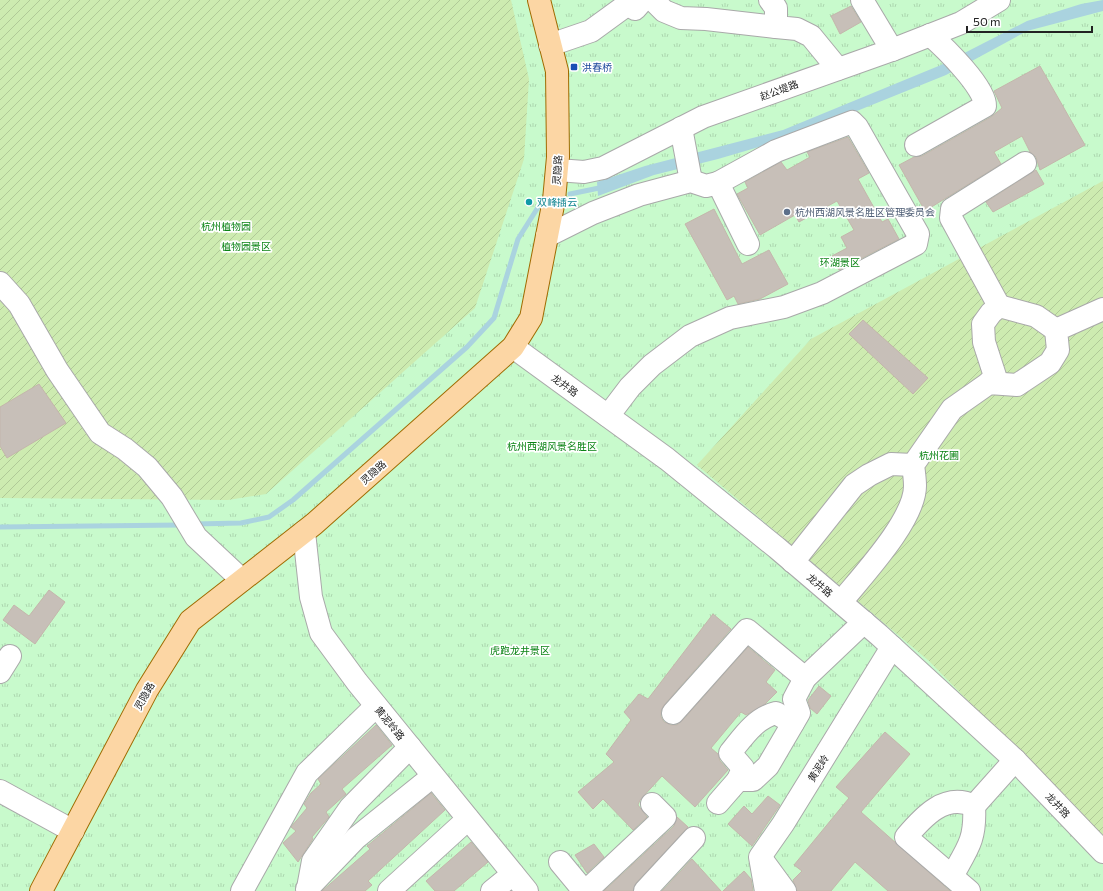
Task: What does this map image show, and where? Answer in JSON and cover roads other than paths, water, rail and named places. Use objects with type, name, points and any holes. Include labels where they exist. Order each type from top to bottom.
[{"type":"main road","name":"灵隐路","points":[[42,891],[147,690],[190,621],[304,532],[513,347],[531,318],[554,200],[557,170],[557,71],[539,0]]},
{"type":"street","points":[[653,0],[664,11],[681,18],[706,19],[797,29],[811,36],[838,69]]},
{"type":"street","points":[[770,0],[776,8],[776,27]]},
{"type":"street","points":[[862,0],[892,50]]},
{"type":"street","name":"赵公堤路","points":[[557,170],[584,172],[603,168],[683,139],[703,117],[892,50],[961,23],[999,0]]},
{"type":"street","points":[[550,45],[591,30],[632,1]]},
{"type":"street","points":[[916,145],[985,106],[986,100],[951,53],[930,35]]},
{"type":"street","points":[[608,416],[630,387],[652,365],[690,336],[730,318],[784,307],[822,293],[916,244],[918,234],[857,127],[852,122],[776,151],[718,183],[706,186],[690,176],[683,139]]},
{"type":"street","points":[[989,383],[1017,385],[1050,363],[1058,350],[1056,330],[1036,316],[999,306],[951,218],[952,209],[1025,163]]},
{"type":"street","points":[[547,236],[594,213],[639,194],[690,176]]},
{"type":"street","points":[[718,183],[748,244]]},
{"type":"street","points":[[0,283],[19,304],[57,370],[100,433],[147,467],[172,497],[195,535],[242,580]]},
{"type":"street","points":[[841,602],[896,533],[909,510],[916,487],[913,465],[952,409],[989,383],[995,376],[984,342],[983,324],[999,306]]},
{"type":"street","points":[[1056,330],[1103,309]]},
{"type":"street","name":"龙井路","points":[[513,347],[667,459],[841,602],[1015,760],[1103,852]]},
{"type":"street","points":[[793,562],[854,485],[868,475],[891,464],[913,465]]},
{"type":"street","name":"黄泥岭路","points":[[304,532],[311,597],[320,633],[376,706],[527,891]]},
{"type":"street","points":[[738,780],[753,780],[768,766],[799,713],[794,699],[805,678],[864,622]]},
{"type":"street","points":[[673,713],[747,630],[805,678]]},
{"type":"street","name":"黄泥岭","points":[[760,857],[787,817],[892,647]]},
{"type":"street","points":[[249,888],[307,773],[376,706]]},
{"type":"street","points":[[718,803],[738,780],[743,768],[730,753],[750,728],[766,715],[776,713],[793,723]]},
{"type":"street","points":[[307,889],[313,861],[350,808],[410,748]]},
{"type":"street","points":[[952,876],[967,849],[973,834],[975,826],[974,806],[1015,760]]},
{"type":"street","points":[[307,889],[356,838],[433,776]]},
{"type":"street","points":[[0,791],[73,831]]},
{"type":"street","points":[[969,891],[906,837],[921,819],[934,808],[949,802],[967,803],[974,806]]},
{"type":"street","points":[[560,862],[585,891],[665,817],[652,804]]},
{"type":"street","points":[[389,891],[468,819]]},
{"type":"street","points":[[645,891],[694,838]]},
{"type":"street","points":[[760,857],[766,891]]},
{"type":"street","points":[[760,857],[785,891]]},
{"type":"street","points":[[492,891],[513,874]]},
{"type":"water","points":[[1103,0],[1103,11],[1027,31],[946,75],[790,138],[718,159],[654,175],[598,196],[597,182],[645,166],[783,130],[941,65],[1027,21],[1081,4]]},
{"type":"waterway","points":[[570,194],[604,187]]},
{"type":"waterway","points":[[195,524],[241,523],[269,517],[293,500],[467,347],[494,318],[518,239],[542,201]]},
{"type":"waterway","points":[[0,527],[181,525]]},
{"type":"place","name":"洪春桥","points":[[574,67]]},
{"type":"place","name":"双峰插云","points":[[529,202]]},
{"type":"place","name":"杭州西湖风景名胜区管理委员会","points":[[787,212]]},
{"type":"park label","name":"杭州植物园","points":[[226,226]]},
{"type":"park label","name":"植物园景区","points":[[246,246]]},
{"type":"park label","name":"环湖景区","points":[[840,262]]},
{"type":"park label","name":"杭州西湖风景名胜区","points":[[552,446]]},
{"type":"park label","name":"杭州花圃","points":[[939,455]]},
{"type":"park label","name":"虎跑龙井景区","points":[[520,650]]}]
